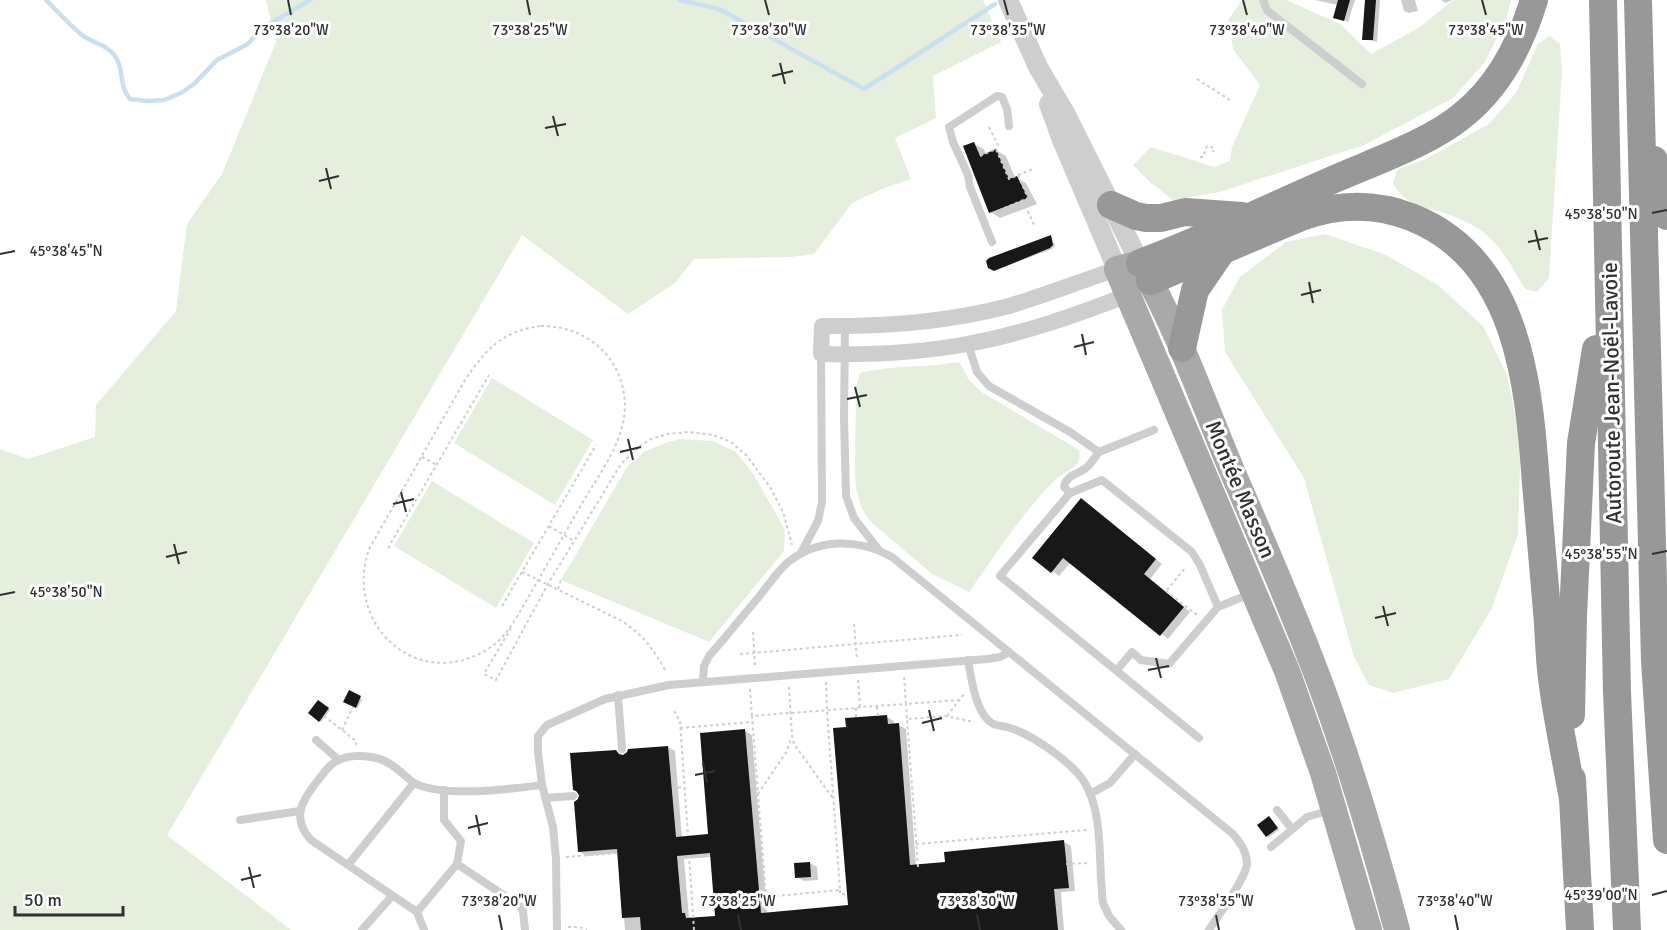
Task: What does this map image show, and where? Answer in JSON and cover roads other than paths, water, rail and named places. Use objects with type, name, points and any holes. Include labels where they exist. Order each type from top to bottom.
[{"type":"highway","points":[[1134,277],[1247,217],[1433,135],[1454,123],[1473,107],[1497,78],[1517,44],[1534,0]]},
{"type":"highway","name":"Autoroute Jean-Noël-Lavoie","points":[[1602,0],[1620,797],[1627,930]]},
{"type":"highway","name":"Autoroute Jean-Noël-Lavoie","points":[[1638,0],[1655,661],[1667,840]]},
{"type":"highway","points":[[1640,97],[1667,216]]},
{"type":"highway","points":[[1111,205],[1146,218],[1161,218],[1185,212],[1247,217]]},
{"type":"highway","points":[[1134,277],[1222,250],[1316,212],[1345,207],[1376,208],[1416,219],[1444,235],[1468,255],[1489,282],[1501,304],[1521,360],[1528,398],[1552,678],[1573,799]]},
{"type":"highway","points":[[1182,348],[1195,290],[1222,250]]},
{"type":"highway","points":[[1580,930],[1573,799],[1571,708],[1573,616],[1581,443],[1608,272]]},
{"type":"main road","name":"Montée Masson","points":[[1134,277],[1182,348],[1291,609],[1321,685],[1360,800],[1396,930]]},
{"type":"main road","name":"Montée Masson","points":[[1134,277],[1287,671],[1334,809],[1369,930]]},
{"type":"street","name":"Montée Masson","points":[[1008,0],[1038,67],[1065,112],[1111,205],[1134,277]]},
{"type":"street","name":"Montée Masson","points":[[1038,67],[1053,117],[1134,277]]},
{"type":"street","points":[[1134,277],[1042,326],[968,344],[913,351],[821,354],[822,326],[845,327],[924,322],[979,313],[1134,277]]},
{"type":"lane","points":[[1263,0],[1267,10],[1274,16],[1362,84]]},
{"type":"lane","points":[[992,242],[949,127],[997,96],[1002,98],[1007,110],[1009,126]]},
{"type":"lane","points":[[845,327],[846,496],[854,518],[878,549],[905,567],[1233,834],[1244,848],[1246,871],[1209,930]]},
{"type":"lane","points":[[968,344],[977,372],[989,386],[1070,432],[1099,452]]},
{"type":"lane","points":[[801,554],[818,521],[822,502],[821,354]]},
{"type":"lane","points":[[1070,493],[1064,487],[1065,482],[1086,468],[1099,452],[1154,430]]},
{"type":"lane","points":[[1199,738],[1000,576],[1070,493],[1102,480],[1192,552],[1218,607]]},
{"type":"lane","points":[[703,681],[704,666],[709,656],[779,572],[801,554],[816,547],[843,543],[878,549]]},
{"type":"lane","points":[[1117,670],[1132,652],[1141,660],[1169,664],[1218,607],[1255,592]]},
{"type":"lane","points":[[557,930],[555,843],[542,785],[538,742],[542,730],[555,720],[618,695],[657,687],[703,681],[996,658],[1009,652]]},
{"type":"lane","points":[[968,660],[973,688],[989,722],[1009,727],[1056,754],[1072,766],[1086,783],[1096,819],[1103,903],[1109,916],[1121,930]]},
{"type":"lane","points":[[618,695],[622,749]]},
{"type":"lane","points":[[316,740],[339,759]]},
{"type":"lane","points":[[1090,794],[1110,783],[1135,754]]},
{"type":"lane","points":[[424,930],[417,912],[348,865],[307,835],[302,828],[300,811],[302,802],[329,766],[339,759],[354,756],[375,757],[389,763],[420,787],[444,790],[491,790],[542,785]]},
{"type":"lane","points":[[348,865],[414,783]]},
{"type":"lane","points":[[417,912],[457,864],[461,841],[444,820],[442,808],[444,790]]},
{"type":"lane","points":[[545,798],[573,796]]},
{"type":"lane","points":[[1271,847],[1307,817],[1334,809]]},
{"type":"lane","points":[[1277,810],[1292,829]]},
{"type":"lane","points":[[240,820],[300,811]]},
{"type":"lane","points":[[457,864],[520,906],[523,911],[525,930]]},
{"type":"lane","points":[[362,930],[392,896]]},
{"type":"waterway","points":[[46,0],[83,36],[112,52],[118,61],[124,88],[130,99],[147,101],[164,100],[181,93],[194,84],[217,60],[248,44],[261,29],[310,0]]},
{"type":"waterway","points":[[680,0],[719,9],[864,89],[995,4]]}]
